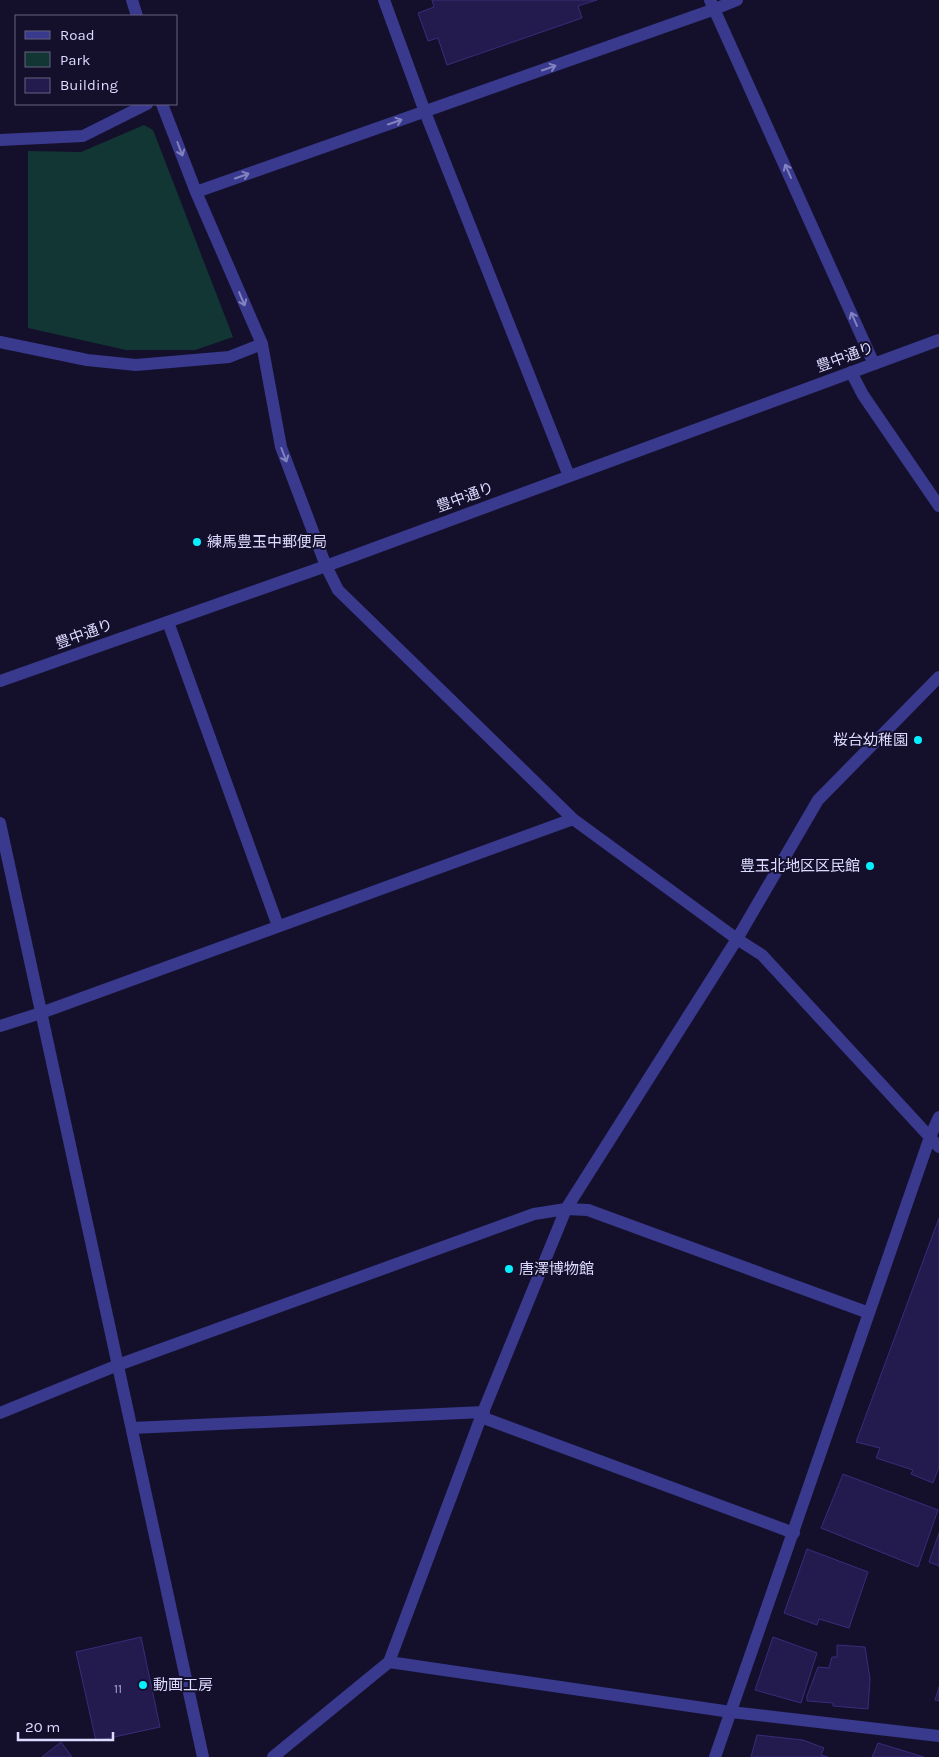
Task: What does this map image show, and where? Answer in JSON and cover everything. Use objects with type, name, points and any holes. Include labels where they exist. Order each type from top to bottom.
[{"type":"street","points":[[132,0],[137,15]]},
{"type":"street","points":[[384,0],[425,112],[569,476]]},
{"type":"street","points":[[196,192],[425,112],[712,5],[738,0]]},
{"type":"street","points":[[712,5],[874,364]]},
{"type":"street","points":[[0,140],[83,136],[145,105]]},
{"type":"street","points":[[162,105],[196,192],[262,344],[281,447],[326,566],[338,590],[573,819],[737,939],[762,955],[939,1147]]},
{"type":"street","name":"豊中通り","points":[[0,681],[326,566],[939,340]]},
{"type":"street","points":[[0,342],[87,360],[136,365],[229,357],[262,344]]},
{"type":"street","points":[[851,372],[863,395],[939,506]]},
{"type":"street","points":[[168,622],[278,926]]},
{"type":"street","points":[[273,1757],[389,1662],[483,1414],[566,1209],[737,939],[818,800],[939,677]]},
{"type":"street","points":[[0,1026],[41,1013],[573,819]]},
{"type":"street","points":[[0,823],[203,1757]]},
{"type":"street","points":[[715,1757],[930,1137],[939,1116]]},
{"type":"street","points":[[0,1413],[118,1365],[534,1214],[566,1209],[588,1210],[870,1313]]},
{"type":"street","points":[[132,1428],[483,1414],[794,1533]]},
{"type":"street","points":[[389,1662],[731,1712],[939,1736]]},
{"type":"green space","points":[[144,125],[153,130],[233,337],[195,350],[126,350],[28,328],[28,151],[81,152]]},
{"type":"building","points":[[432,0],[597,0],[578,6],[582,18],[447,65],[438,38],[428,41],[418,13],[434,7]]},
{"type":"building","points":[[939,1218],[939,1467],[933,1483],[911,1474],[913,1470],[876,1458],[880,1448],[856,1442]]},
{"type":"building","points":[[843,1474],[938,1510],[918,1567],[821,1528]]},
{"type":"building","points":[[939,1533],[939,1566],[929,1562]]},
{"type":"building","points":[[807,1549],[868,1572],[849,1628],[819,1619],[817,1625],[784,1613]]},
{"type":"building","points":[[141,1637],[160,1727],[96,1741],[76,1652]]},
{"type":"building","points":[[773,1637],[817,1653],[801,1703],[755,1690]]},
{"type":"building","points":[[837,1645],[865,1647],[870,1679],[868,1709],[833,1706],[833,1703],[807,1701],[807,1696],[818,1667],[829,1668],[832,1657],[837,1657]]},
{"type":"building","points":[[939,1687],[939,1701],[935,1700]]},
{"type":"building","points":[[757,1735],[803,1740],[824,1748],[821,1755],[828,1757],[751,1757]]},
{"type":"building","points":[[61,1742],[72,1757],[42,1757]]},
{"type":"building","points":[[878,1743],[924,1757],[872,1757]]},
{"type":"place","name":"練馬豊玉中郵便局","points":[[197,542]]},
{"type":"place","name":"桜台幼稚園","points":[[918,740]]},
{"type":"place","name":"豊玉北地区区民館","points":[[870,866]]},
{"type":"place","name":"唐澤博物館","points":[[509,1269]]},
{"type":"place","name":"動画工房","points":[[143,1685]]}]
